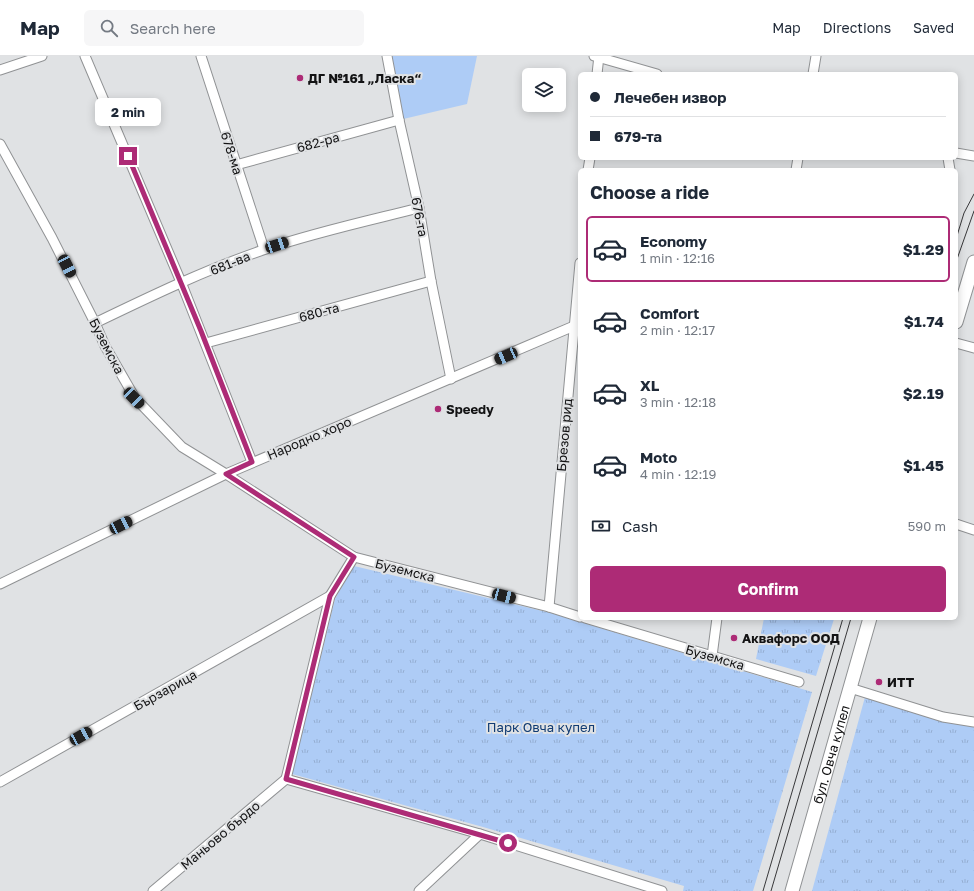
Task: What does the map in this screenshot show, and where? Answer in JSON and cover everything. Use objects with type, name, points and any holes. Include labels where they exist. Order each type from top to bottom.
[{"type":"main road","points":[[958,315],[974,262]]},
{"type":"main road","name":"бул. Овча купел","points":[[792,891],[869,620]]},
{"type":"street","points":[[0,70],[21,59],[42,56]]},
{"type":"street","points":[[85,56],[181,282],[252,462]]},
{"type":"street","name":"678-ма","points":[[201,56],[264,249]]},
{"type":"street","name":"676-та","points":[[387,56],[451,379]]},
{"type":"street","points":[[597,72],[597,56],[650,72]]},
{"type":"street","points":[[813,72],[816,56]]},
{"type":"street","name":"682-ра","points":[[236,164],[399,120]]},
{"type":"street","name":"Буземска","points":[[0,144],[52,238],[105,346],[134,398],[182,447],[354,557],[549,607],[578,616]]},
{"type":"street","points":[[958,153],[974,156]]},
{"type":"street","name":"681-ва","points":[[95,323],[181,282],[264,249],[315,233],[418,208]]},
{"type":"street","name":"680-та","points":[[206,343],[431,281]]},
{"type":"street","name":"Брезов рид","points":[[549,607],[578,306]]},
{"type":"street","name":"Народно хоро","points":[[0,584],[252,462],[577,327]]},
{"type":"street","points":[[958,344],[974,348]]},
{"type":"street","points":[[958,525],[974,530]]},
{"type":"street","points":[[354,557],[330,596],[286,779],[480,834],[634,887],[662,891]]},
{"type":"street","name":"Бързарица","points":[[0,782],[330,596]]},
{"type":"street","name":"Буземска","points":[[592,620],[800,682]]},
{"type":"street","points":[[712,656],[717,620]]},
{"type":"street","points":[[850,688],[943,717],[974,722]]},
{"type":"street","name":"Маньово бърдо","points":[[153,891],[286,779]]},
{"type":"street","points":[[419,891],[480,834]]},
{"type":"green space","points":[[387,56],[477,56],[467,104],[399,120]]},
{"type":"green space","name":"Парк Овча купел","points":[[354,566],[551,613],[812,692],[753,891],[683,891],[684,886],[483,827],[292,774],[335,599]]},
{"type":"green space","points":[[764,620],[834,620],[816,676],[756,659]]},
{"type":"green space","points":[[865,697],[942,721],[974,727],[974,891],[812,891]]},
{"type":"tram line","points":[[958,232],[964,213],[974,194]]},
{"type":"tram line","points":[[958,256],[974,211]]},
{"type":"tram line","points":[[763,891],[842,620]]},
{"type":"tram line","points":[[771,891],[850,620]]},
{"type":"place","name":"ДГ №161 „Ласка“","points":[[300,78]]},
{"type":"place","name":"Speedy","points":[[438,409]]},
{"type":"place","name":"Аквафорс ООД","points":[[734,638]]},
{"type":"place","name":"ИТТ","points":[[879,682]]},
{"type":"route","points":[[128,156],[201,331],[252,462],[226,474],[354,557],[330,596],[286,779],[508,843]]}]
